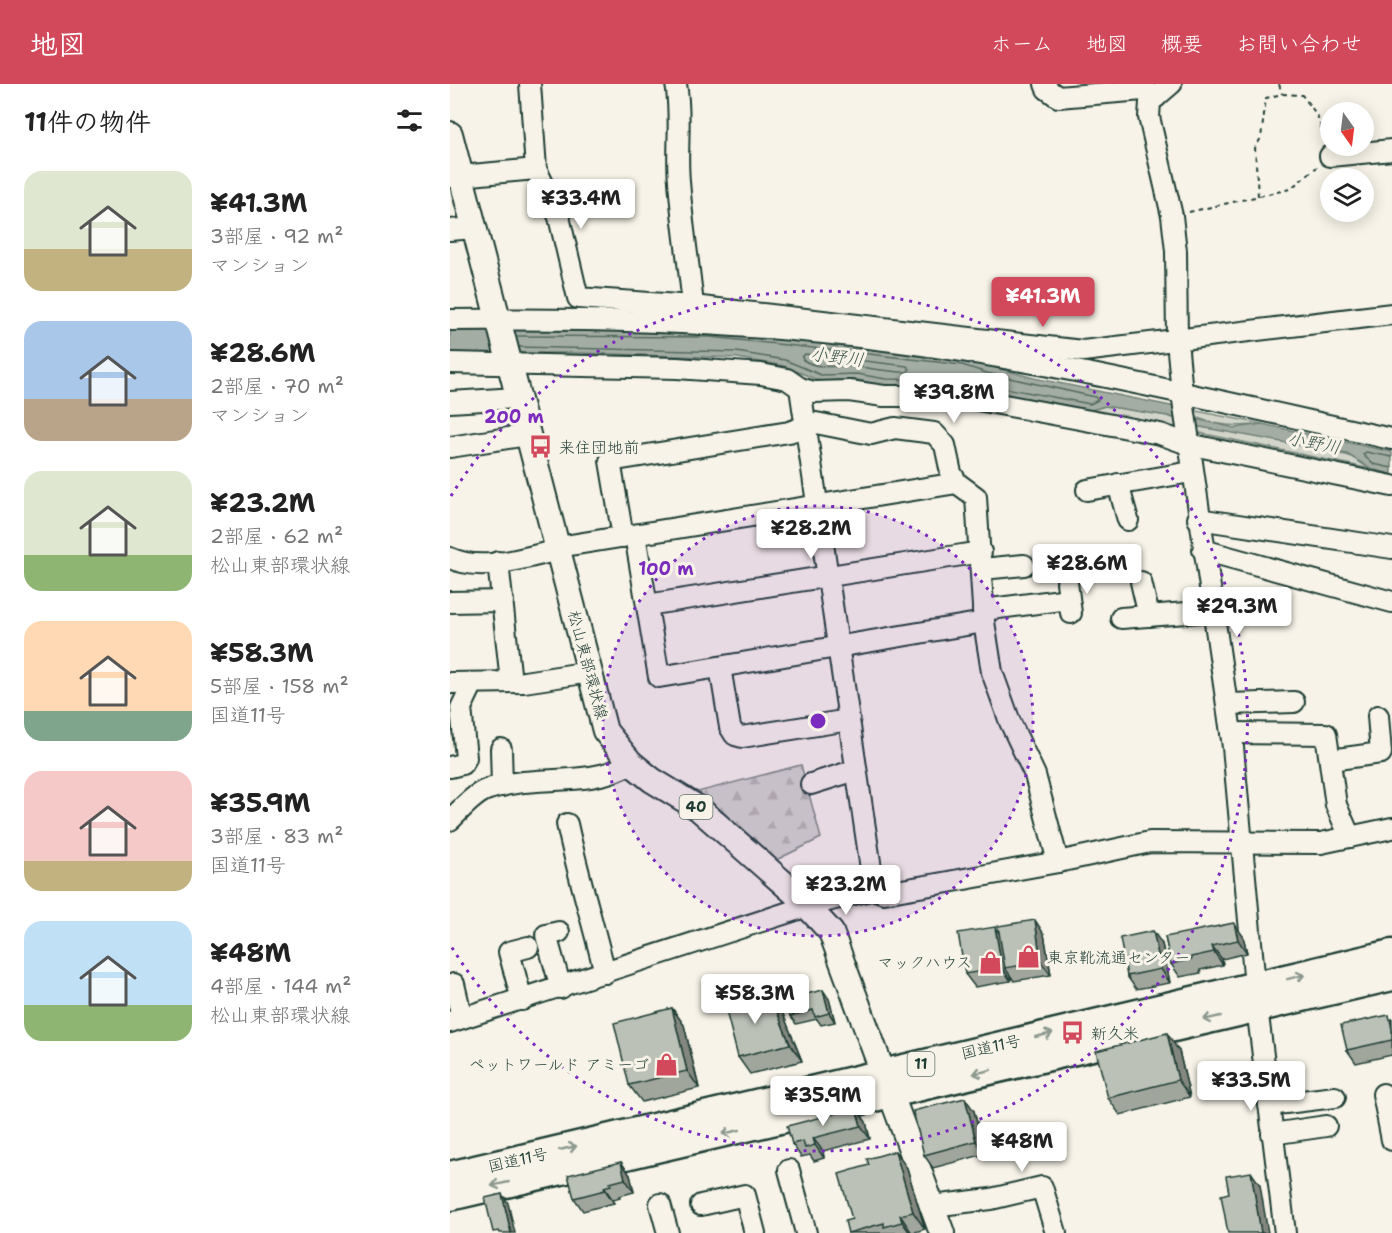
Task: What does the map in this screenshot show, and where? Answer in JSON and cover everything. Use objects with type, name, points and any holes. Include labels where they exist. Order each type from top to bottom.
[{"type":"highway","name":"国道11号","points":[[1256,997],[1392,954]]},
{"type":"highway","name":"国道11号","points":[[450,1176],[886,1083],[1256,997],[1392,976]]},
{"type":"highway","name":"国道11号","points":[[450,1196],[886,1083]]},
{"type":"main road","name":"松山東部環状線","points":[[450,134],[455,176],[474,228],[605,731],[631,763],[652,780],[698,808],[808,906],[831,932],[942,1233]]},
{"type":"street","points":[[530,84],[536,170],[559,217],[578,298],[693,306],[1083,351],[1392,314]]},
{"type":"street","points":[[676,84],[680,111],[677,137],[679,181],[693,306]]},
{"type":"street","points":[[1045,84],[1047,89],[1058,97],[1143,90],[1156,97]]},
{"type":"street","points":[[1171,84],[1150,102],[1149,117],[1172,216],[1176,251],[1177,341],[1182,397],[1191,472],[1231,733],[1256,997],[1285,1233]]},
{"type":"street","points":[[1374,152],[1392,150]]},
{"type":"street","points":[[455,176],[536,170]]},
{"type":"street","points":[[450,230],[474,228]]},
{"type":"street","points":[[450,320],[701,323],[852,336],[981,354],[1392,439]]},
{"type":"street","points":[[450,363],[508,361],[678,368],[761,374],[787,379],[800,388],[814,392],[849,391],[884,396],[956,396],[1160,434],[1392,486]]},
{"type":"street","points":[[800,388],[874,889]]},
{"type":"street","points":[[450,402],[517,398]]},
{"type":"street","points":[[1058,862],[1035,775],[1010,722],[992,672],[984,616],[976,497],[957,483],[951,473],[945,445],[934,433],[895,428],[871,434],[816,423],[789,432],[610,461],[647,606],[659,677],[838,648],[984,616],[1069,598]]},
{"type":"street","points":[[450,447],[527,435]]},
{"type":"street","points":[[1087,490],[1191,472]]},
{"type":"street","points":[[450,558],[465,563],[498,562],[629,536],[957,483]]},
{"type":"street","points":[[1118,484],[1128,520]]},
{"type":"street","points":[[1198,519],[1392,548]]},
{"type":"street","points":[[1203,550],[1392,602]]},
{"type":"street","points":[[647,606],[828,577],[982,560],[1024,565]]},
{"type":"street","points":[[498,562],[512,682]]},
{"type":"street","points":[[1141,582],[1149,616]]},
{"type":"street","points":[[450,602],[503,601]]},
{"type":"street","points":[[1121,618],[1213,611]]},
{"type":"street","points":[[720,667],[730,727],[735,735],[849,720]]},
{"type":"street","points":[[450,683],[512,682],[590,672]]},
{"type":"street","points":[[450,767],[462,764],[466,758],[461,708],[473,683]]},
{"type":"street","points":[[1227,704],[1294,702]]},
{"type":"street","points":[[1330,760],[1381,753],[1383,724]]},
{"type":"street","points":[[1231,733],[1326,734],[1336,805],[1350,837]]},
{"type":"street","points":[[501,749],[502,786]]},
{"type":"street","points":[[450,820],[483,791],[502,786],[615,772],[631,763]]},
{"type":"street","points":[[811,784],[856,770]]},
{"type":"street","points":[[567,824],[579,880],[585,893],[606,973]]},
{"type":"street","points":[[454,984],[456,1020],[561,988],[808,906],[874,889],[884,892],[1058,862],[1150,842],[1321,843],[1392,828]]},
{"type":"street","points":[[559,932],[546,936],[561,988]]},
{"type":"street","points":[[522,1000],[509,951],[528,947]]},
{"type":"street","points":[[1383,1094],[1391,1128]]},
{"type":"street","points":[[1269,1105],[1335,1097]]},
{"type":"street","points":[[1272,1134],[1326,1126]]},
{"type":"street","points":[[789,1170],[806,1233]]},
{"type":"street","points":[[933,1206],[992,1199],[1042,1187],[1056,1233]]},
{"type":"street","points":[[701,1205],[745,1196],[755,1233]]},
{"type":"street","points":[[660,1204],[668,1233]]},
{"type":"path","points":[[1279,84],[1282,94]]},
{"type":"path","points":[[1258,196],[1255,148],[1261,138],[1266,98],[1282,94],[1302,95],[1317,115],[1320,124]]},
{"type":"path","points":[[1172,216],[1290,189],[1330,156]]},
{"type":"green space","points":[[1105,406],[1168,416],[1195,426],[1251,435],[1350,456],[1371,469],[1091,410]]},
{"type":"green space","points":[[1171,406],[1262,424],[1237,426],[1215,423],[1194,417]]},
{"type":"green space","points":[[801,765],[821,838],[774,861],[690,794]]},
{"type":"water","name":"小野川","points":[[450,330],[710,331],[963,359],[1034,378],[1171,406],[1196,419],[1235,428],[1262,424],[1392,452],[1392,474],[1371,469],[1347,454],[1195,426],[1168,416],[1105,406],[1091,410],[962,386],[886,386],[857,380],[820,381],[784,366],[737,358],[582,353],[450,353]]},
{"type":"building","points":[[1035,920],[1041,962],[1005,968],[998,926]]},
{"type":"building","points":[[1234,923],[1238,940],[1212,946],[1214,952],[1171,964],[1165,937]]},
{"type":"building","points":[[995,927],[1002,968],[965,974],[958,933]]},
{"type":"building","points":[[1153,931],[1161,969],[1127,976],[1120,938]]},
{"type":"building","points":[[823,990],[829,1013],[815,1017],[813,1010],[790,1016],[786,999]]},
{"type":"building","points":[[769,992],[790,1044],[738,1057],[724,1003]]},
{"type":"building","points":[[672,1008],[687,1071],[629,1085],[614,1023]]},
{"type":"building","points":[[1389,1015],[1392,1040],[1347,1050],[1341,1025]]},
{"type":"building","points":[[1167,1033],[1178,1080],[1108,1098],[1096,1051]]},
{"type":"building","points":[[965,1098],[976,1141],[924,1155],[913,1111]]},
{"type":"building","points":[[856,1108],[861,1126],[813,1138],[815,1145],[805,1148],[803,1141],[792,1144],[787,1126]]},
{"type":"building","points":[[895,1151],[913,1212],[900,1215],[902,1222],[884,1227],[884,1223],[848,1233],[845,1221],[852,1219],[839,1174],[869,1165],[867,1159]]},
{"type":"building","points":[[621,1162],[625,1179],[610,1183],[611,1185],[604,1187],[605,1190],[574,1198],[568,1175]]},
{"type":"building","points":[[1251,1172],[1261,1233],[1228,1233],[1221,1195],[1229,1193],[1226,1176]]},
{"type":"building","points":[[502,1194],[511,1233],[493,1232],[485,1198]]},
{"type":"place","name":"来住団地前","points":[[541,447]]},
{"type":"place","name":"東京靴流通センター","points":[[1029,957]]},
{"type":"place","name":"マックハウス","points":[[990,962]]},
{"type":"place","name":"新久米","points":[[1073,1033]]},
{"type":"place","name":"ペットワールド アミーゴ","points":[[667,1064]]}]
